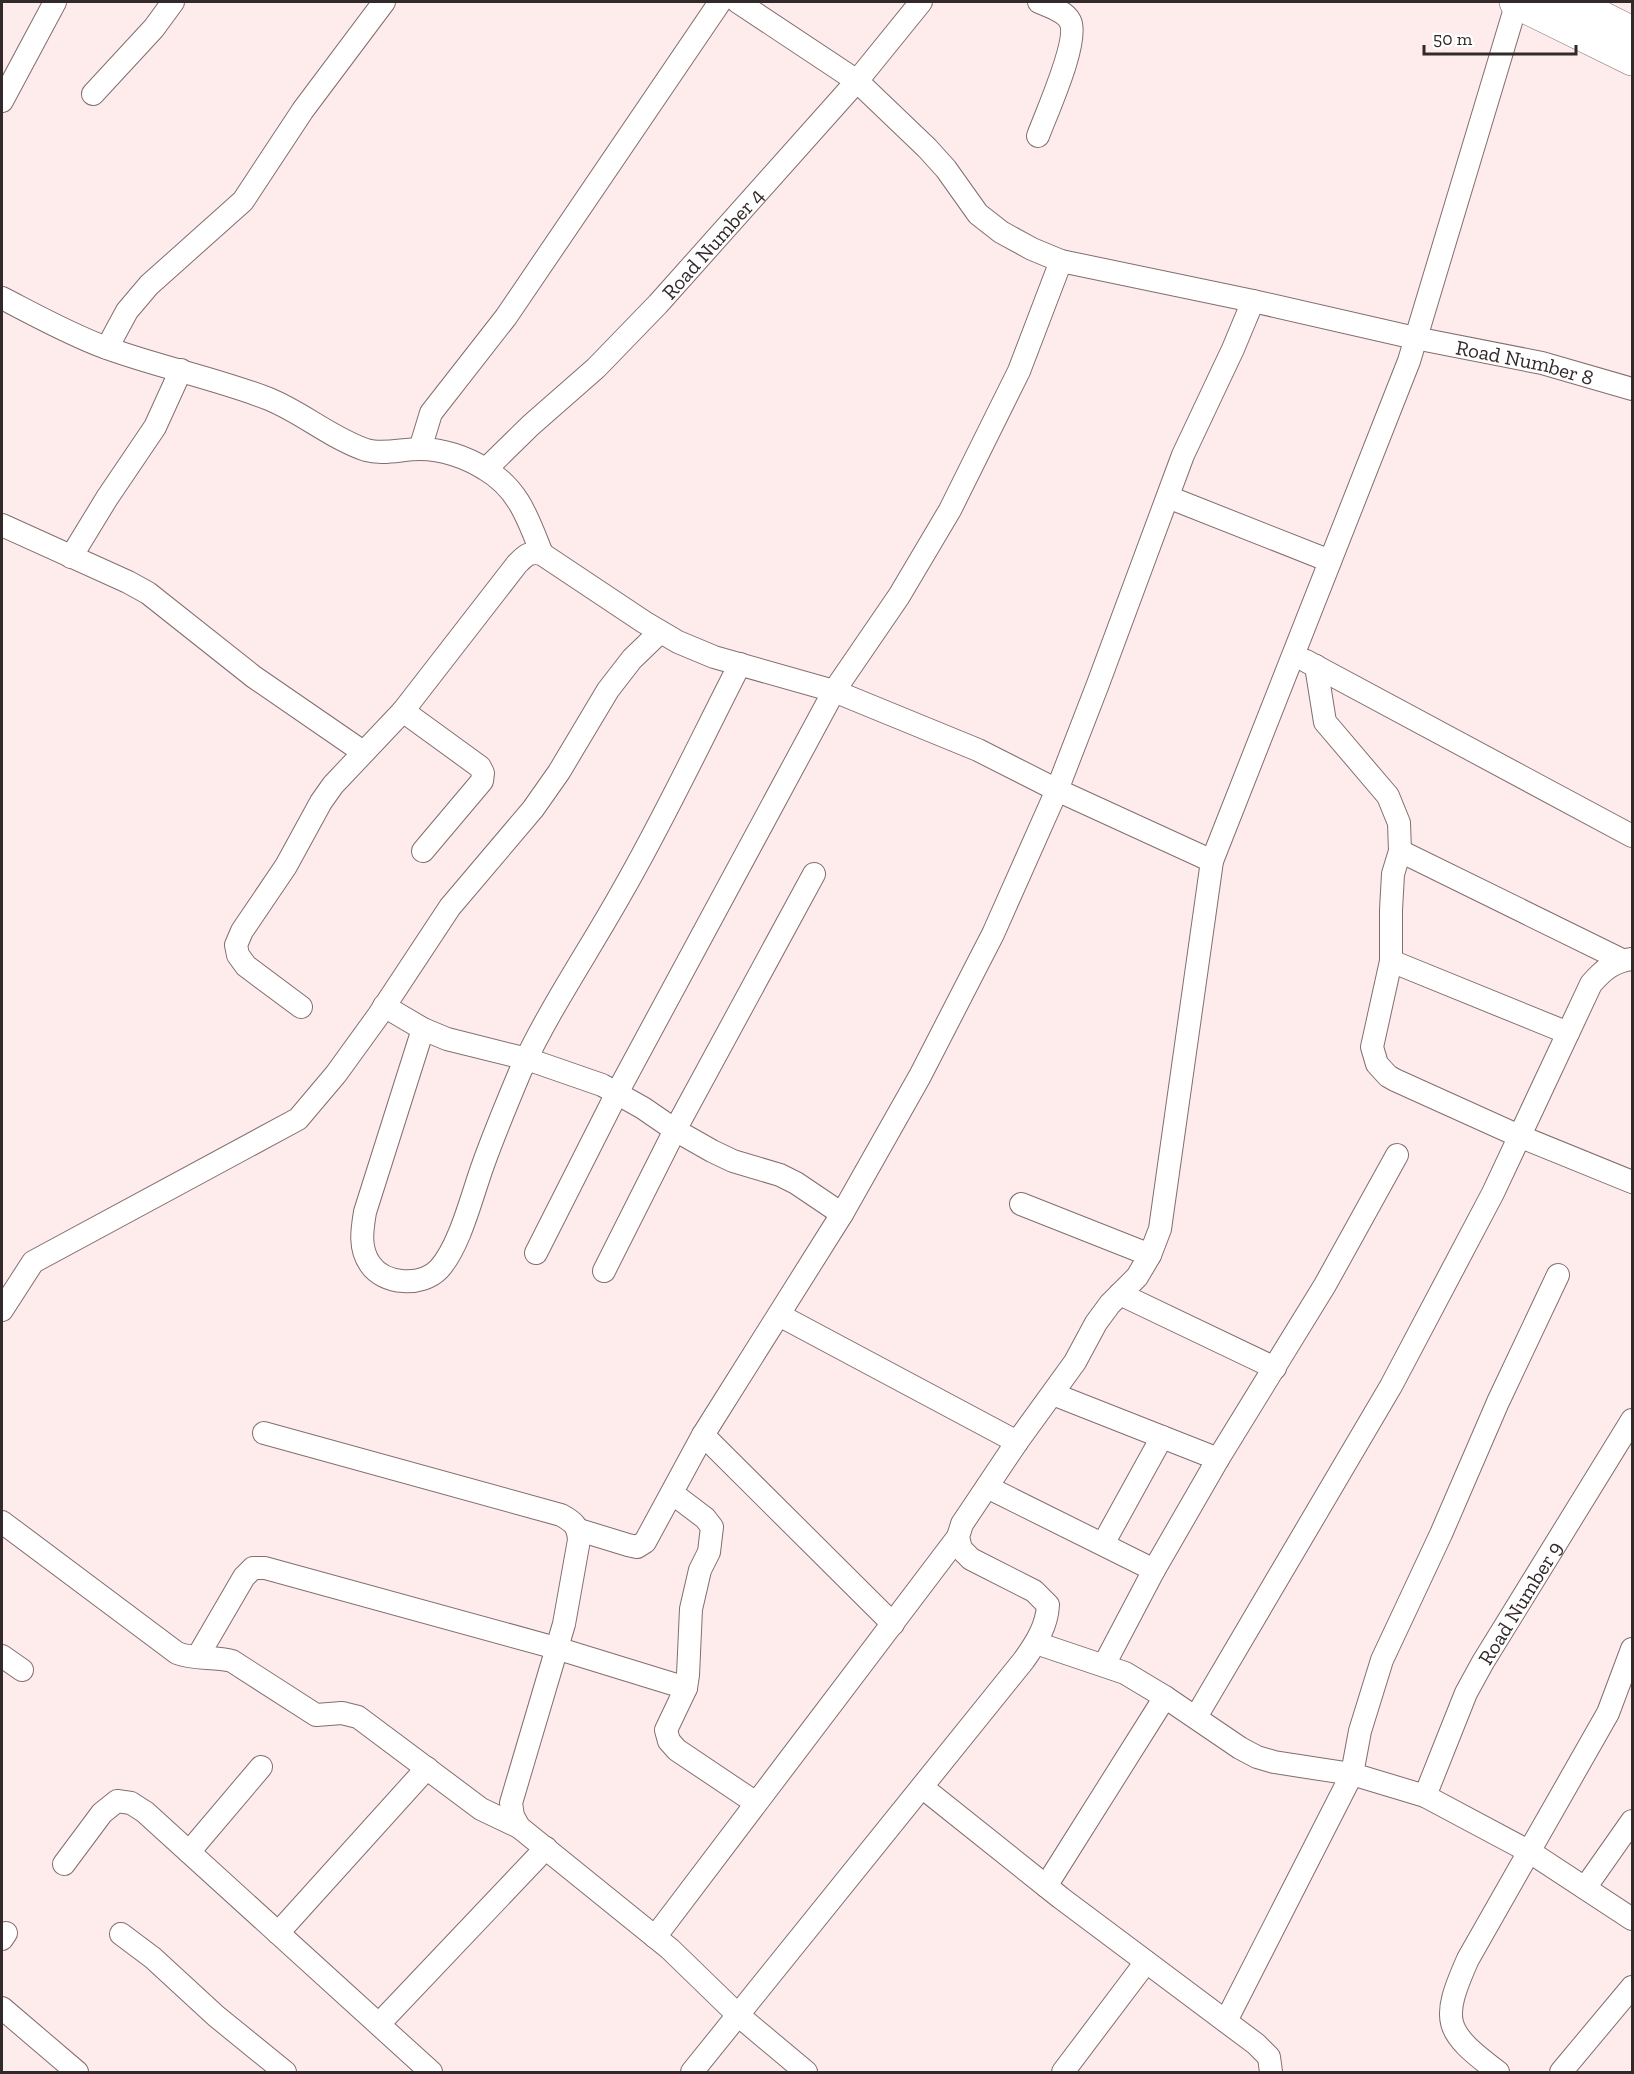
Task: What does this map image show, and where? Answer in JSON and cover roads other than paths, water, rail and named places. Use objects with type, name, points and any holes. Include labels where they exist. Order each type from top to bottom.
[{"type":"highway","points":[[1516,2],[1632,59]]},
{"type":"highway","points":[[1570,2],[1632,33]]},
{"type":"street","points":[[2,101],[55,2]]},
{"type":"street","points":[[93,94],[154,28],[173,2]]},
{"type":"street","points":[[107,348],[127,311],[149,285],[243,201],[303,110],[384,2]]},
{"type":"street","points":[[420,449],[431,413],[506,317],[720,2]]},
{"type":"street","name":"Road Number 8","points":[[738,2],[857,81],[933,155],[978,214],[1001,232],[1032,249],[1061,261],[1415,338],[1542,363],[1632,389]]},
{"type":"street","name":"Road Number 4","points":[[486,469],[531,425],[597,368],[658,304],[857,81],[921,2]]},
{"type":"street","points":[[1038,136],[1070,50],[1072,30],[1070,20],[1063,14],[1039,2]]},
{"type":"street","points":[[655,1936],[958,1537],[962,1524],[1017,1442],[1075,1362],[1096,1323],[1137,1277],[1150,1255],[1160,1230],[1165,1203],[1212,861],[1409,361],[1516,2]]},
{"type":"street","points":[[536,1253],[617,1093],[834,691],[899,596],[950,510],[1019,371],[1061,261]]},
{"type":"street","points":[[2,298],[88,341],[238,387],[273,401],[352,445],[369,451],[420,449],[441,451],[486,469],[506,486],[522,506],[542,554]]},
{"type":"street","points":[[579,1530],[637,1546],[645,1542],[703,1435],[842,1214],[920,1076],[993,934],[1057,790],[1183,455],[1253,301]]},
{"type":"street","points":[[71,557],[155,427],[181,370]]},
{"type":"street","points":[[1168,497],[1330,561]]},
{"type":"street","points":[[2,525],[148,593],[254,677],[363,752]]},
{"type":"street","points":[[301,1007],[246,966],[238,955],[236,945],[242,931],[286,866],[321,802],[363,752],[403,711],[517,564],[527,554],[533,552],[542,554],[678,642],[714,657],[834,691],[978,750],[1057,790],[1212,861]]},
{"type":"street","points":[[2,1310],[33,1262],[298,1119],[336,1074],[450,907],[490,861],[559,772],[608,690],[632,659],[660,632]]},
{"type":"street","points":[[1292,655],[1632,836]]},
{"type":"street","points":[[423,1029],[364,1212],[363,1251],[380,1275],[395,1280],[411,1281],[428,1277],[438,1270],[448,1255],[462,1224],[491,1140],[548,1016],[624,888],[740,664]]},
{"type":"street","points":[[1316,666],[1325,722],[1388,796],[1399,823],[1400,850],[1393,874],[1391,961],[1372,1047],[1377,1064],[1395,1080],[1519,1136],[1632,1182]]},
{"type":"street","points":[[403,711],[480,767],[483,773],[482,781],[423,851]]},
{"type":"street","points":[[1400,850],[1627,959]]},
{"type":"street","points":[[604,1271],[675,1130],[814,874]]},
{"type":"street","points":[[1196,1718],[1391,1386],[1493,1193],[1591,984],[1603,970],[1627,959]]},
{"type":"street","points":[[1391,961],[1568,1033]]},
{"type":"street","points":[[384,1006],[423,1029],[447,1039],[527,1059],[585,1078],[617,1093],[675,1130],[733,1161],[788,1179],[842,1214]]},
{"type":"street","points":[[1104,1665],[1154,1570],[1218,1459],[1325,1285],[1397,1155]]},
{"type":"street","points":[[1022,1204],[1150,1255]]},
{"type":"street","points":[[1226,2021],[1352,1774],[1360,1731],[1382,1660],[1558,1275]]},
{"type":"street","points":[[1120,1294],[1275,1368]]},
{"type":"street","points":[[779,1315],[1017,1442]]},
{"type":"street","points":[[1053,1394],[1218,1459]]},
{"type":"street","name":"Road Number 9","points":[[1425,1796],[1466,1693],[1483,1662],[1632,1420]]},
{"type":"street","points":[[264,1434],[561,1515],[573,1521],[579,1530],[564,1624],[511,1803],[513,1816],[519,1827]]},
{"type":"street","points":[[703,1435],[893,1624]]},
{"type":"street","points":[[1103,1544],[1162,1437]]},
{"type":"street","points":[[987,1487],[1154,1570]]},
{"type":"street","points":[[672,1493],[705,1518],[712,1527],[709,1552],[700,1570],[691,1609],[686,1688],[666,1730],[669,1741],[677,1750],[756,1803]]},
{"type":"street","points":[[2,1522],[177,1653],[187,1657],[198,1656],[232,1661],[316,1715],[342,1713],[358,1717],[481,1809],[519,1827],[655,1936],[738,2015],[806,2073]]},
{"type":"street","points":[[692,2073],[1036,1643],[1048,1618],[1048,1605],[1034,1591],[971,1559],[961,1549],[958,1537]]},
{"type":"street","points":[[198,1656],[244,1577],[253,1568],[265,1568],[556,1648],[686,1688]]},
{"type":"street","points":[[1036,1643],[1125,1673],[1257,1757],[1274,1762],[1352,1774],[1425,1796],[1530,1852],[1632,1919]]},
{"type":"street","points":[[1498,2073],[1471,2052],[1459,2038],[1451,2021],[1450,2005],[1456,1986],[1468,1959],[1608,1713],[1632,1649]]},
{"type":"street","points":[[2,1656],[22,1670]]},
{"type":"street","points":[[1046,1886],[1165,1697]]},
{"type":"street","points":[[189,1852],[261,1767]]},
{"type":"street","points":[[278,1933],[427,1768]]},
{"type":"street","points":[[922,1786],[1046,1886],[1256,2044],[1269,2057],[1271,2073]]},
{"type":"street","points":[[64,1864],[102,1813],[117,1801],[131,1803],[145,1812],[431,2073]]},
{"type":"street","points":[[1585,1888],[1632,1821]]},
{"type":"street","points":[[379,2024],[546,1848]]},
{"type":"street","points":[[121,1934],[153,1958],[216,2016],[285,2073]]},
{"type":"street","points":[[1063,2073],[1146,1962]]},
{"type":"street","points":[[1561,2073],[1632,1988]]},
{"type":"street","points":[[2,2008],[77,2073]]}]
